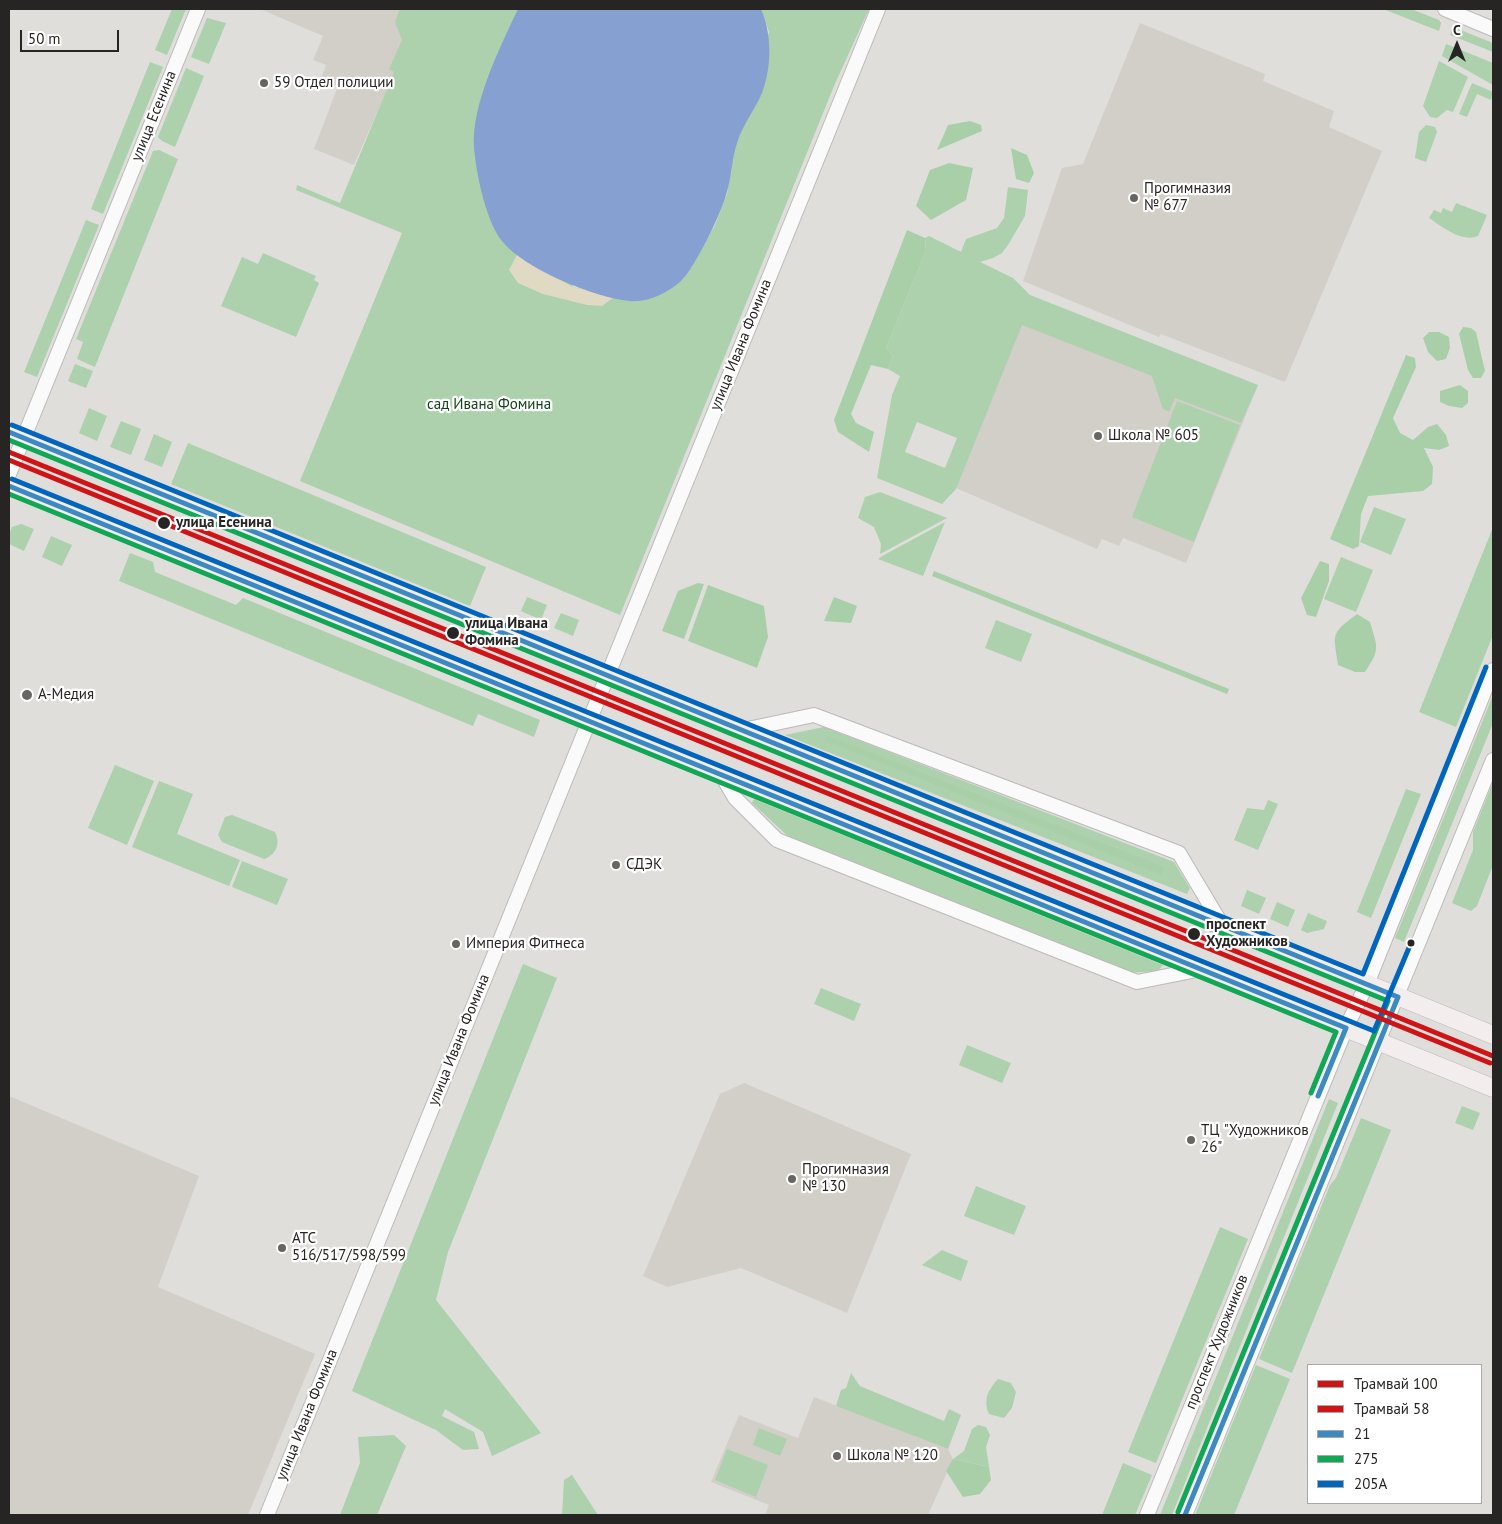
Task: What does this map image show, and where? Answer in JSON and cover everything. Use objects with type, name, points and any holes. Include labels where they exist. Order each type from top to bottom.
[{"type":"main road","points":[[16,435],[1493,1035]]},
{"type":"main road","points":[[9,486],[1493,1088]]},
{"type":"street","name":"улица Есенина","points":[[9,474],[16,435],[198,9]]},
{"type":"street","name":"улица Ивана Фомина","points":[[267,1515],[878,9]]},
{"type":"street","points":[[1444,9],[1493,29]]},
{"type":"street","name":"проспект Художников","points":[[1147,1515],[1346,1028],[1367,984],[1493,670]]},
{"type":"street","points":[[743,730],[814,715],[1179,853],[1222,925]]},
{"type":"street","points":[[1185,1515],[1378,1041],[1398,997],[1493,760]]},
{"type":"street","points":[[721,774],[735,798],[777,840],[1137,982],[1202,969]]},
{"type":"shaded area","points":[[260,9],[400,9],[402,40],[395,72],[354,165],[314,149],[338,86],[321,79],[326,65],[313,60],[323,36]]},
{"type":"shaded area","points":[[1140,23],[1265,74],[1263,81],[1334,111],[1329,127],[1382,151],[1285,382],[1161,334],[1159,337],[1023,281],[1062,168],[1083,164]]},
{"type":"shaded area","name":"Школа № 605","points":[[1009,307],[1258,385],[1186,563],[1123,538],[1119,546],[1102,539],[1097,549],[942,482]]},
{"type":"shaded area","name":"Прогимназия № 130","points":[[744,1083],[911,1154],[847,1313],[741,1268],[667,1287],[643,1276],[720,1094]]},
{"type":"shaded area","points":[[9,1096],[199,1176],[158,1287],[315,1354],[248,1515],[9,1515]]},
{"type":"shaded area","name":"Школа № 120","points":[[814,1397],[948,1449],[953,1459],[928,1515],[765,1515],[769,1505],[711,1482],[739,1415],[798,1438]]},
{"type":"green space","points":[[172,9],[186,9],[167,55],[155,50]]},
{"type":"green space","name":"сад Ивана Фомина","points":[[400,9],[518,9],[495,59],[573,287],[630,301],[682,280],[715,225],[727,194],[733,152],[769,32],[761,9],[869,9],[834,86],[620,615],[300,481],[402,233],[296,190],[297,185],[340,203],[394,72],[389,69],[402,40],[395,22]]},
{"type":"green space","points":[[1383,9],[1411,9],[1439,20],[1441,23],[1439,31]]},
{"type":"green space","points":[[207,18],[226,23],[209,64],[191,57]]},
{"type":"green space","points":[[1453,27],[1493,43],[1493,52],[1450,35]]},
{"type":"green space","points":[[1446,44],[1493,63],[1493,85],[1442,56]]},
{"type":"green space","points":[[1439,61],[1468,77],[1453,112],[1447,110],[1437,118],[1430,117],[1423,106]]},
{"type":"green space","points":[[150,62],[163,67],[103,214],[91,209]]},
{"type":"green space","points":[[186,68],[204,76],[175,147],[158,137]]},
{"type":"green space","points":[[1472,83],[1493,92],[1491,100],[1477,94],[1467,117],[1459,114]]},
{"type":"green space","points":[[970,121],[981,125],[982,131],[937,150],[948,125]]},
{"type":"green space","points":[[1426,125],[1435,127],[1437,132],[1426,162],[1415,158],[1419,132]]},
{"type":"green space","points":[[1011,148],[1027,155],[1034,173],[1029,183],[1016,179]]},
{"type":"green space","points":[[159,150],[178,159],[95,367],[77,359],[83,342],[76,339],[153,151]]},
{"type":"green space","points":[[949,163],[973,168],[966,200],[931,220],[916,206],[930,170]]},
{"type":"green space","points":[[1008,187],[1028,190],[1025,216],[1008,245],[1002,253],[980,262],[1013,278],[1030,295],[1258,385],[1241,423],[1175,398],[1169,412],[1163,409],[1152,376],[1022,325],[956,489],[942,504],[877,478],[892,395],[900,376],[888,369],[893,356],[886,348],[926,251],[925,238],[929,236],[961,252],[966,239],[997,228],[1004,218]],"holes":[[[917,422],[957,438],[945,468],[905,452]]]},
{"type":"green space","points":[[1456,203],[1487,215],[1478,236],[1472,238],[1459,235],[1429,218],[1434,210],[1441,213],[1443,208],[1452,212]]},
{"type":"green space","points":[[86,220],[99,225],[37,377],[24,372]]},
{"type":"green space","points":[[907,230],[925,238],[926,251],[886,348],[893,356],[888,369],[871,365],[851,414],[856,423],[874,432],[869,452],[838,432],[834,420]]},
{"type":"green space","points":[[263,253],[316,276],[314,280],[319,283],[296,337],[221,306],[242,257],[258,264]]},
{"type":"green space","points":[[1463,327],[1471,328],[1476,332],[1485,371],[1481,378],[1473,378],[1468,370],[1459,334]]},
{"type":"green space","points":[[1429,332],[1439,332],[1449,337],[1450,348],[1446,359],[1437,361],[1428,352],[1423,338]]},
{"type":"green space","points":[[1406,355],[1415,358],[1416,367],[1393,418],[1400,433],[1413,440],[1428,427],[1437,424],[1446,435],[1449,446],[1439,450],[1424,448],[1433,467],[1432,484],[1423,491],[1368,496],[1361,514],[1359,546],[1353,549],[1330,539]]},
{"type":"green space","points":[[75,364],[93,371],[86,388],[68,381]]},
{"type":"green space","points":[[1460,385],[1468,391],[1468,403],[1462,408],[1440,402],[1440,391]]},
{"type":"green space","points":[[1177,401],[1240,425],[1194,542],[1132,517]]},
{"type":"green space","points":[[89,408],[107,416],[97,441],[79,433]]},
{"type":"green space","points":[[121,421],[141,429],[131,455],[110,447]]},
{"type":"green space","points":[[154,434],[172,442],[162,467],[144,460]]},
{"type":"green space","points":[[188,443],[486,567],[470,606],[171,484]]},
{"type":"green space","points":[[880,492],[947,518],[880,554],[881,544],[874,527],[858,518],[865,497]]},
{"type":"green space","points":[[1374,507],[1406,519],[1391,555],[1360,542]]},
{"type":"green space","points":[[945,522],[923,576],[878,559],[884,555]]},
{"type":"green space","points":[[21,524],[34,529],[24,551],[9,544],[9,534],[12,527]]},
{"type":"green space","points":[[1493,527],[1493,635],[1456,727],[1419,712]]},
{"type":"green space","points":[[51,536],[72,545],[62,566],[42,557]]},
{"type":"green space","points":[[130,553],[153,562],[155,572],[236,605],[243,598],[540,720],[534,737],[478,714],[473,726],[119,581]]},
{"type":"green space","points":[[1341,557],[1373,570],[1356,612],[1324,599]]},
{"type":"green space","points":[[1320,561],[1329,564],[1329,581],[1316,617],[1307,615],[1301,598]]},
{"type":"green space","points":[[934,571],[1229,689],[1227,694],[932,576]]},
{"type":"green space","points":[[698,583],[704,584],[684,639],[662,631],[678,591]]},
{"type":"green space","points":[[708,585],[764,606],[768,637],[757,668],[688,641]]},
{"type":"green space","points":[[527,597],[547,605],[541,620],[521,611]]},
{"type":"green space","points":[[834,597],[857,606],[851,623],[824,621]]},
{"type":"green space","points":[[561,613],[579,620],[573,636],[554,628]]},
{"type":"green space","points":[[1357,614],[1370,622],[1376,644],[1375,653],[1365,672],[1355,672],[1338,665],[1335,646],[1338,631]]},
{"type":"green space","points":[[996,620],[1032,634],[1021,662],[985,648]]},
{"type":"green space","points":[[1493,695],[1493,723],[1404,942],[1395,938]]},
{"type":"green space","points":[[824,727],[1174,862],[1190,888],[1187,894],[785,735]]},
{"type":"green space","points":[[828,736],[1164,867],[1161,875],[826,741]]},
{"type":"green space","points":[[115,765],[154,781],[127,845],[88,828]]},
{"type":"green space","points":[[159,781],[193,794],[177,834],[240,860],[229,886],[132,847]]},
{"type":"green space","points":[[1493,782],[1493,865],[1477,906],[1471,911],[1452,903],[1473,850],[1473,832]]},
{"type":"green space","points":[[1406,789],[1421,794],[1371,918],[1357,912]]},
{"type":"green space","points":[[754,799],[1163,965],[1158,971],[1127,973],[791,839],[752,803]]},
{"type":"green space","points":[[1268,800],[1278,804],[1258,850],[1234,840],[1247,808],[1264,810]]},
{"type":"green space","points":[[232,815],[275,832],[278,841],[272,855],[264,859],[222,842],[218,835],[225,817]]},
{"type":"green space","points":[[242,861],[288,879],[277,905],[232,887]]},
{"type":"green space","points":[[1247,890],[1266,898],[1259,914],[1241,906]]},
{"type":"green space","points":[[1277,902],[1295,910],[1288,927],[1270,919]]},
{"type":"green space","points":[[1308,913],[1327,921],[1324,929],[1307,933],[1301,930]]},
{"type":"green space","points":[[523,964],[557,978],[448,1252],[436,1300],[541,1433],[492,1456],[483,1432],[445,1409],[442,1416],[474,1432],[479,1449],[463,1450],[436,1430],[352,1391]]},
{"type":"green space","points":[[821,988],[861,1004],[854,1021],[814,1004]]},
{"type":"green space","points":[[967,1045],[1011,1063],[1002,1083],[959,1065]]},
{"type":"green space","points":[[1329,1099],[1338,1103],[1172,1515],[1160,1515]]},
{"type":"green space","points":[[1462,1106],[1480,1113],[1473,1130],[1455,1123]]},
{"type":"green space","points":[[1361,1118],[1391,1130],[1292,1373],[1259,1359],[1330,1185],[1336,1178]]},
{"type":"green space","points":[[976,1186],[1026,1206],[1014,1235],[964,1216]]},
{"type":"green space","points":[[1220,1227],[1248,1239],[1156,1463],[1128,1452]]},
{"type":"green space","points":[[942,1250],[968,1261],[961,1281],[922,1265]]},
{"type":"green space","points":[[1256,1365],[1290,1379],[1234,1515],[1195,1515]]},
{"type":"green space","points":[[851,1373],[860,1386],[944,1421],[949,1409],[961,1415],[948,1449],[836,1406],[841,1390],[846,1388]]},
{"type":"green space","points":[[998,1379],[1011,1383],[1016,1392],[1012,1408],[1004,1418],[989,1414],[986,1404],[987,1395]]},
{"type":"green space","points":[[978,1425],[986,1427],[990,1435],[986,1447],[989,1467],[953,1459],[964,1451],[972,1429]]},
{"type":"green space","points":[[759,1428],[787,1439],[780,1456],[753,1445]]},
{"type":"green space","points":[[394,1435],[406,1446],[377,1515],[340,1515],[360,1463],[358,1437]]},
{"type":"green space","points":[[727,1449],[768,1465],[756,1497],[715,1480]]},
{"type":"green space","points":[[953,1459],[989,1467],[991,1480],[980,1494],[963,1497],[946,1471]]},
{"type":"green space","points":[[1123,1463],[1152,1475],[1135,1515],[1102,1515]]},
{"type":"green space","points":[[572,1475],[598,1515],[562,1515],[564,1480]]},
{"type":"sand","points":[[517,255],[573,287],[614,297],[602,306],[587,305],[543,294],[518,283],[509,270]]},
{"type":"water","points":[[518,9],[761,9],[769,40],[768,72],[762,93],[738,140],[726,195],[719,215],[686,275],[664,293],[650,299],[629,301],[579,288],[526,262],[512,251],[496,233],[487,210],[477,170],[474,131],[477,113],[488,77]]},
{"type":"tram line","name":"100","points":[[9,452],[1493,1056]]},
{"type":"tram line","name":"58","points":[[9,460],[1490,1063]]},
{"type":"transit line","name":"205А","points":[[12,425],[1363,974],[1486,667]]},
{"type":"transit line","name":"21","points":[[9,432],[1398,997],[1185,1515]]},
{"type":"transit line","name":"275","points":[[9,440],[1388,1001],[1178,1512]]},
{"type":"transit line","name":"205А","points":[[12,479],[1374,1031],[1411,943]]},
{"type":"transit line","name":"21","points":[[9,486],[1346,1028],[1318,1096]]},
{"type":"transit line","name":"275","points":[[9,494],[1336,1032],[1311,1093]]},
{"type":"place","name":"59 Отдел полиции","points":[[264,83]]},
{"type":"place","name":"Прогимназия № 677","points":[[1134,198]]},
{"type":"place","name":"Школа № 605","points":[[1098,436]]},
{"type":"place","name":"улица Есенина","points":[[164,523]]},
{"type":"place","name":"улица Ивана Фомина","points":[[453,633]]},
{"type":"place","name":"А-Медия","points":[[27,695]]},
{"type":"place","name":"СДЭК","points":[[616,865]]},
{"type":"place","name":"проспект Художников","points":[[1194,934]]},
{"type":"place","name":"Империя Фитнеса","points":[[456,944]]},
{"type":"place","name":"ТЦ \"Художников 26\"","points":[[1191,1140]]},
{"type":"place","name":"Прогимназия № 130","points":[[792,1179]]},
{"type":"place","name":"АТС 516/517/598/599","points":[[282,1248]]},
{"type":"place","name":"Школа № 120","points":[[837,1456]]}]
